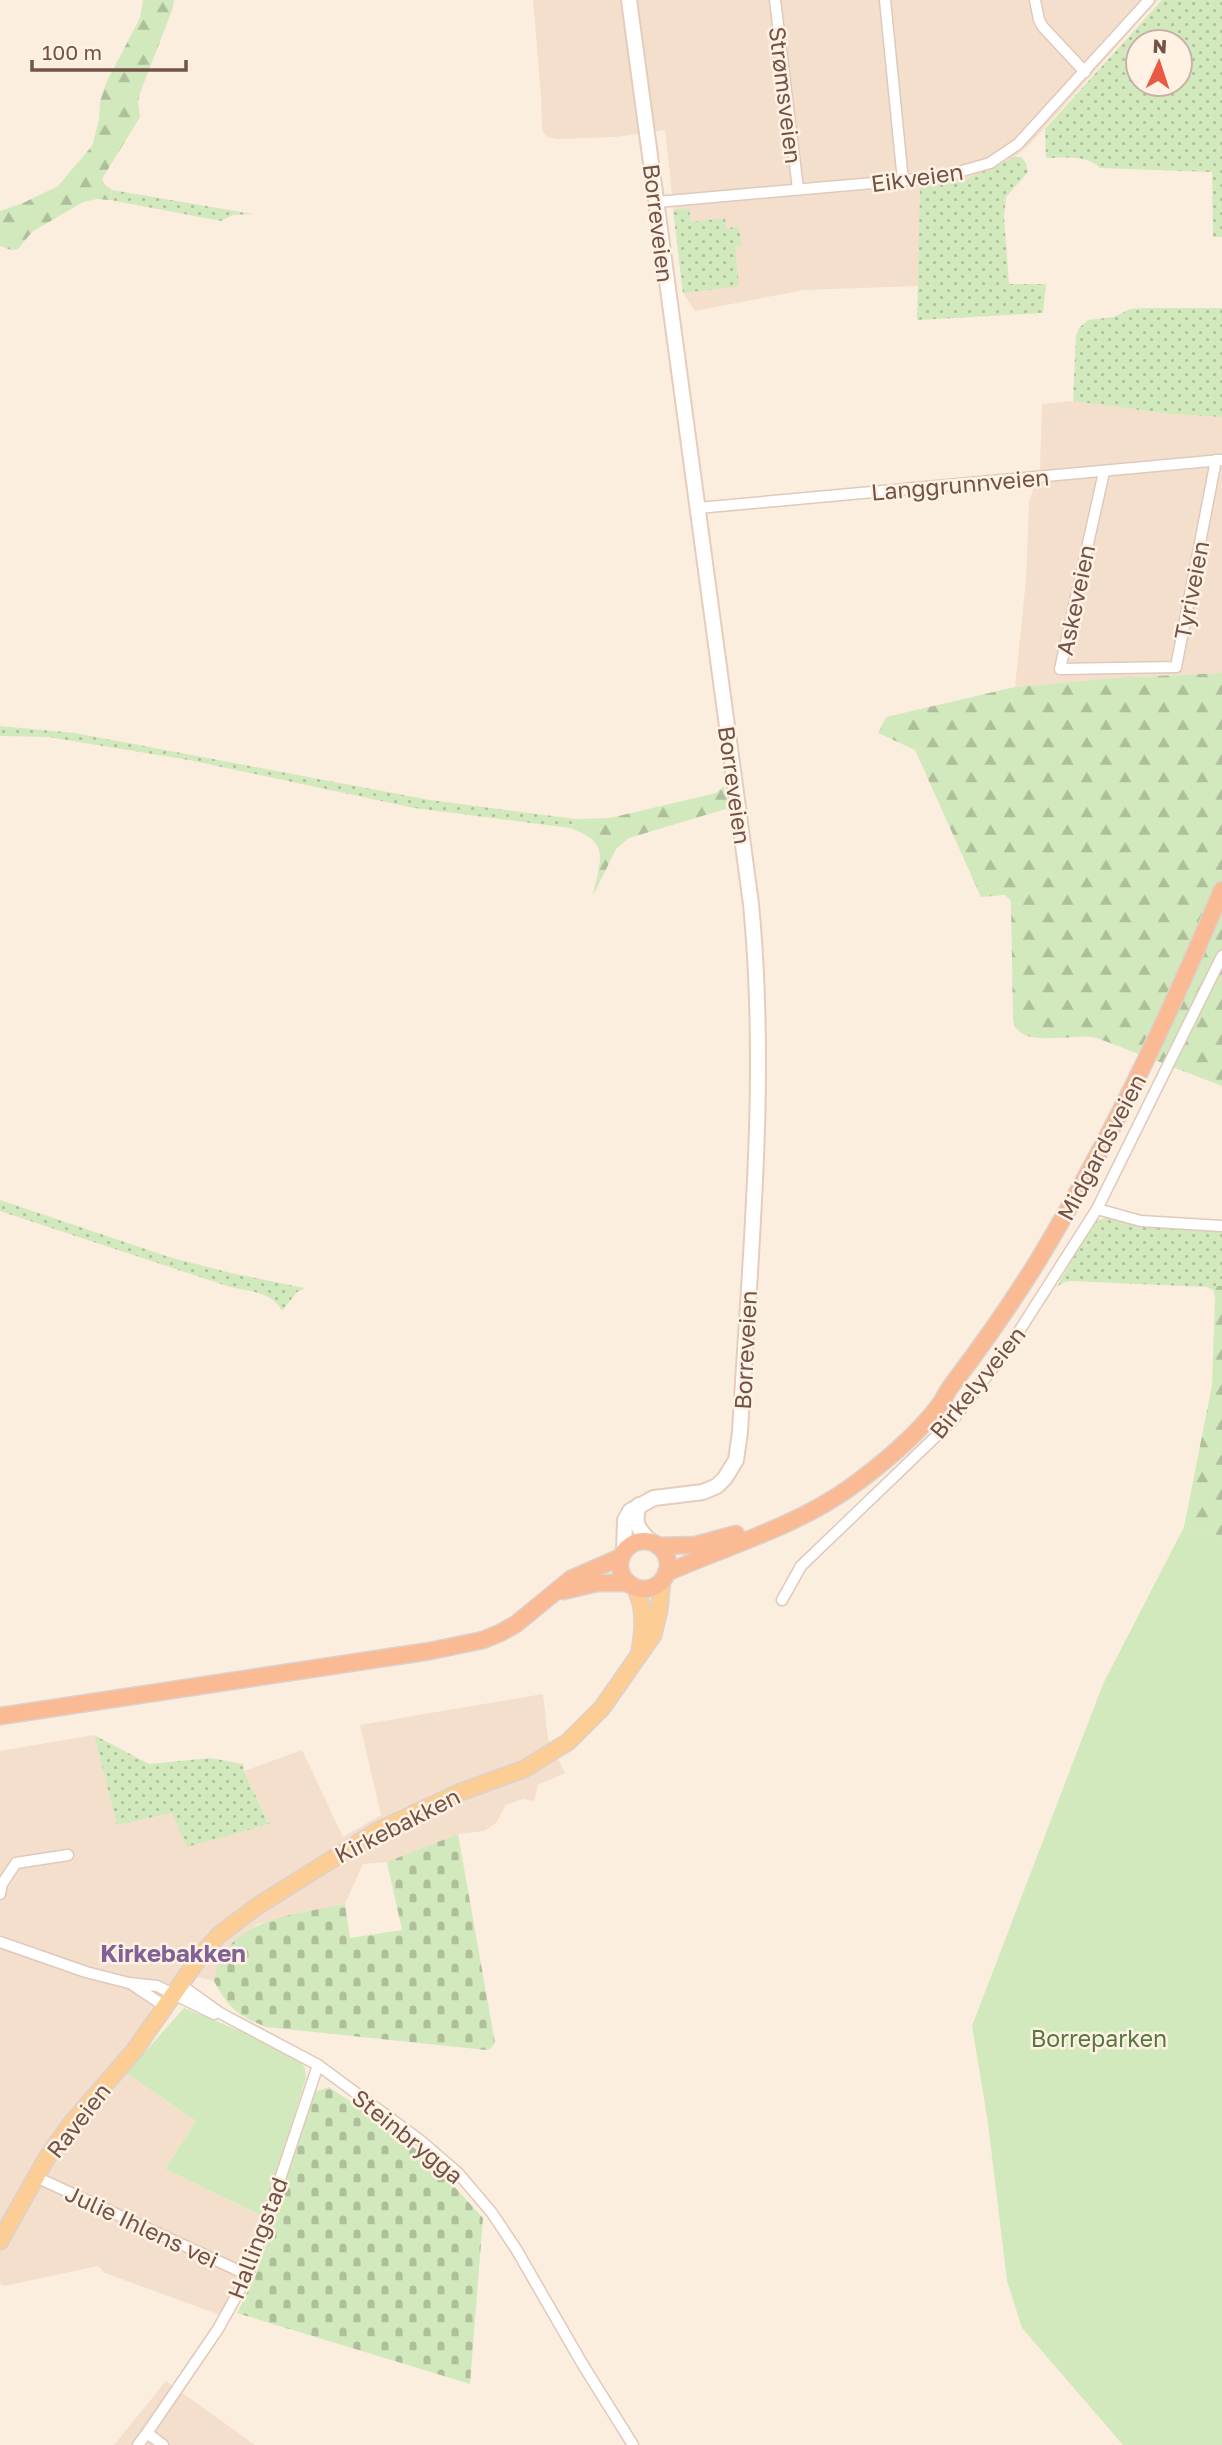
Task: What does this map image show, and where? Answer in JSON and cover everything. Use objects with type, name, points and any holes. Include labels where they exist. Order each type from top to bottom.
[{"type":"highway","name":"Midgardsveien","points":[[654,1544],[710,1543],[745,1532],[790,1512],[862,1466],[949,1388],[989,1337],[1075,1198],[1166,1021],[1222,890]]},
{"type":"highway","name":"Midgardsveien","points":[[664,1576],[778,1529],[830,1500],[869,1473],[903,1444],[941,1403],[949,1388]]},
{"type":"highway","points":[[0,1716],[484,1640],[516,1624],[571,1578],[623,1554],[635,1543],[654,1544],[667,1559],[664,1576],[650,1588],[597,1583],[581,1585],[555,1594]]},
{"type":"highway","points":[[623,1554],[621,1571],[632,1585]]},
{"type":"main road","name":"Borreveien","points":[[629,0],[755,945],[759,997],[759,1113],[740,1432],[736,1460],[725,1478],[710,1490],[653,1498],[639,1505]]},
{"type":"main road","points":[[639,1505],[636,1515],[638,1529],[654,1544]]},
{"type":"main road","points":[[623,1554],[625,1520],[630,1511],[639,1505]]},
{"type":"main road","name":"Kirkebakken","points":[[174,1995],[203,1952],[231,1924],[328,1861],[415,1811],[524,1769],[568,1742],[602,1708],[653,1635],[664,1576]]},
{"type":"main road","name":"Kirkebakken","points":[[632,1585],[640,1596],[644,1617],[638,1659]]},
{"type":"main road","name":"Raveien","points":[[0,2241],[36,2177],[70,2125],[134,2051],[174,1995]]},
{"type":"street","name":"Strømsveien","points":[[775,0],[797,189]]},
{"type":"street","points":[[885,0],[903,181]]},
{"type":"street","points":[[1035,0],[1043,27],[1085,72]]},
{"type":"street","name":"Eikveien","points":[[657,202],[940,177],[990,163],[1018,144],[1149,0]]},
{"type":"street","name":"Langgrunnveien","points":[[698,508],[1219,460]]},
{"type":"street","name":"Tyriveien","points":[[1121,668],[1176,667],[1219,460]]},
{"type":"street","name":"Askeveien","points":[[1104,472],[1060,669],[1121,668]]},
{"type":"street","name":"Birkelyveien","points":[[782,1600],[801,1566],[952,1420],[1009,1347],[1097,1209],[1222,956]]},
{"type":"street","points":[[1097,1209],[1141,1221],[1222,1226]]},
{"type":"street","points":[[0,1894],[2,1884],[16,1863],[68,1855]]},
{"type":"street","name":"Steinbrygga","points":[[0,1942],[86,1972],[129,1983],[156,1986],[228,2017],[318,2065],[421,2141],[458,2173],[492,2213],[633,2445]]},
{"type":"street","name":"Hallingstad","points":[[138,2445],[218,2329],[248,2275],[318,2065]]},
{"type":"street","name":"Julie Ihlens vei","points":[[36,2177],[248,2275]]},
{"type":"street","points":[[146,2433],[163,2445]]},
{"type":"shaded area","points":[[533,0],[1158,0],[1133,28],[1124,28],[1124,38],[1031,143],[1015,157],[967,180],[921,187],[918,286],[804,290],[695,311],[683,293],[665,130],[616,137],[547,137],[542,130]]},
{"type":"shaded area","points":[[1073,401],[1170,414],[1222,417],[1222,673],[1113,678],[1015,687],[1026,579],[1029,502],[1040,468],[1042,404]]},
{"type":"shaded area","points":[[543,1694],[548,1738],[565,1773],[538,1785],[534,1801],[523,1799],[506,1805],[496,1823],[484,1831],[458,1834],[387,1862],[363,1864],[345,1904],[257,1924],[219,1961],[214,1981],[194,1976],[151,2008],[126,2073],[196,2121],[165,2169],[263,2216],[246,2263],[220,2315],[105,2273],[98,2266],[4,2286],[0,2284],[0,1751],[94,1735],[117,1825],[172,1813],[269,1823],[244,1771],[302,1750],[343,1837],[381,1815],[360,1725]]},
{"type":"shaded area","points":[[166,2381],[255,2445],[114,2445]]},
{"type":"green space","points":[[143,0],[174,0],[140,93],[140,117],[102,179],[112,190],[110,200],[83,202],[32,232],[18,249],[11,250],[0,246],[0,211],[58,186],[92,146],[106,83],[140,18]]},
{"type":"green space","points":[[1162,0],[1222,0],[1222,237],[1213,237],[1212,172],[1100,168],[1082,159],[1046,158],[1045,129],[1124,42],[1124,98],[1194,98],[1194,28],[1137,28]]},
{"type":"green space","points":[[1015,157],[1021,157],[1028,172],[1006,197],[1004,217],[1009,284],[1046,284],[1043,313],[917,320],[920,187],[967,179]]},
{"type":"green space","points":[[112,190],[253,214],[233,215],[221,221],[110,200]]},
{"type":"green space","points":[[689,208],[691,222],[725,218],[726,228],[739,227],[742,246],[735,247],[739,286],[683,293],[673,210]]},
{"type":"green space","points":[[1222,308],[1222,417],[1170,414],[1073,401],[1076,335],[1079,328],[1088,320],[1114,317],[1130,309]]},
{"type":"green space","points":[[1222,673],[1222,1086],[1097,1038],[1035,1037],[1024,1035],[1017,1029],[1013,1019],[1011,901],[1005,895],[981,897],[915,750],[878,733],[886,717],[1015,687],[1113,678]]},
{"type":"green space","points":[[0,726],[75,733],[430,800],[576,819],[570,828],[414,808],[189,760],[48,737],[0,736]]},
{"type":"green space","points":[[724,786],[729,808],[629,838],[616,849],[593,896],[600,854],[592,840],[570,828],[576,819],[610,818],[716,793]]},
{"type":"green space","points":[[0,1200],[169,1257],[305,1288],[297,1292],[282,1311],[273,1300],[260,1293],[230,1287],[0,1211]]},
{"type":"green space","points":[[1109,1217],[1222,1230],[1222,1286],[1216,1286],[1213,1290],[1207,1287],[1071,1281],[1056,1288],[1091,1226],[1098,1220]]},
{"type":"green space","points":[[1216,1286],[1222,1286],[1222,1537],[1184,1527],[1212,1385],[1213,1290]]},
{"type":"green space","name":"Borreparken","points":[[1184,1527],[1222,1537],[1222,2445],[1123,2445],[1022,2328],[1007,2281],[988,2123],[972,2026],[1103,1684]]},
{"type":"green space","points":[[94,1735],[149,1764],[210,1758],[243,1764],[269,1824],[187,1847],[172,1813],[117,1825]]},
{"type":"green space","points":[[458,1834],[495,2043],[491,2048],[486,2050],[266,2027],[241,2015],[229,2005],[214,1981],[219,1962],[230,1945],[243,1934],[275,1919],[345,1904],[350,1938],[402,1930],[387,1862]]},
{"type":"green space","points":[[184,2008],[260,2039],[297,2058],[305,2068],[306,2078],[263,2216],[165,2169],[196,2121],[126,2073]]},
{"type":"green space","points":[[329,2087],[396,2132],[438,2169],[483,2218],[470,2384],[237,2313],[256,2275],[314,2092]]},
{"type":"district","name":"Kirkebakken","points":[[173,1952]]}]
